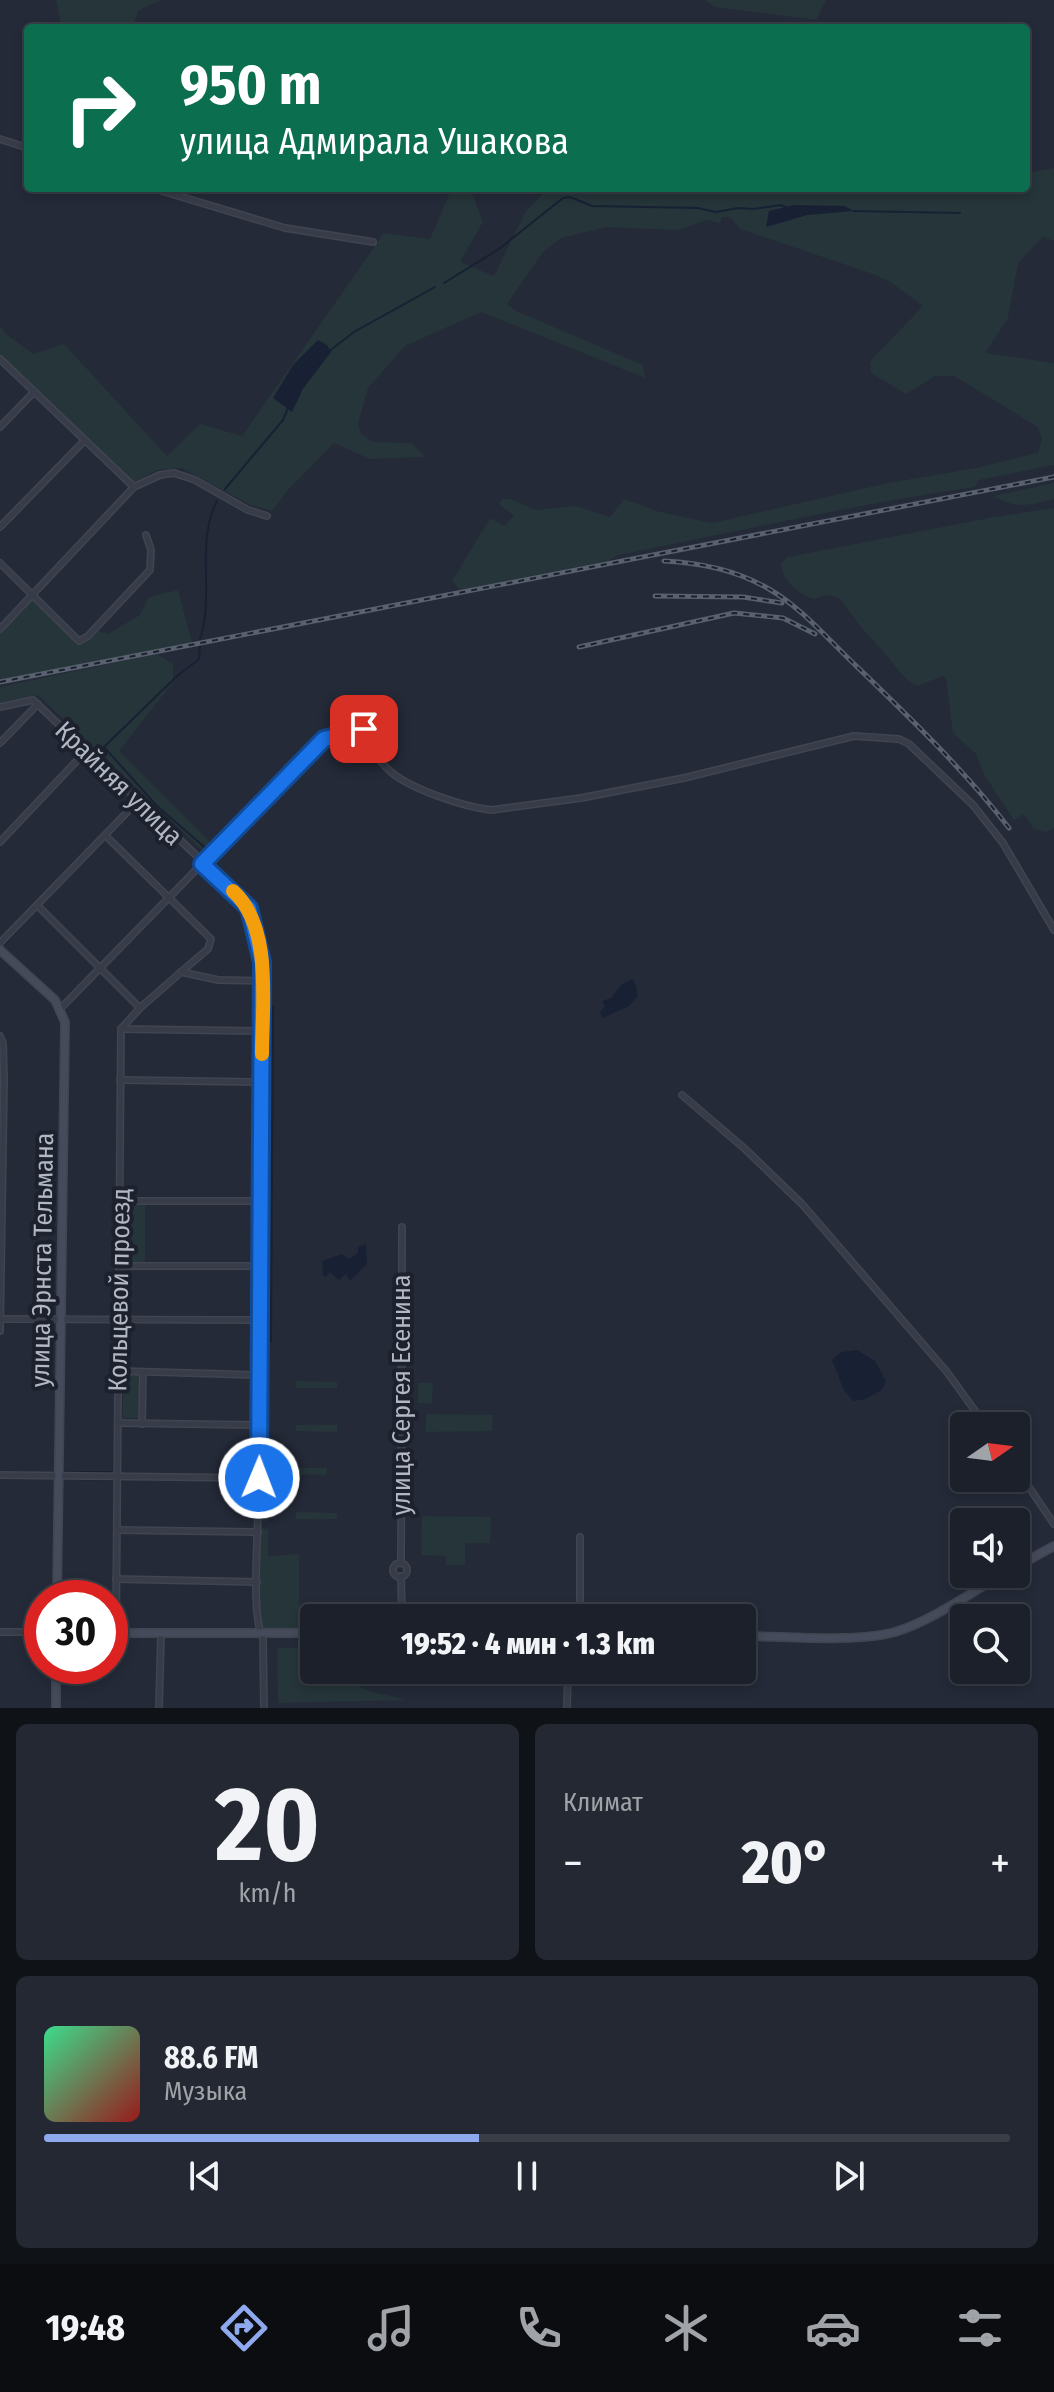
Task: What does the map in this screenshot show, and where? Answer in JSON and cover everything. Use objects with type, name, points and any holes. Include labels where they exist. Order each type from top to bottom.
[{"type":"main road","points":[[0,950],[61,1008]]},
{"type":"main road","name":"улица Эрнста Тельмана","points":[[57,1580],[65,1024],[61,1008]]},
{"type":"main road","points":[[1030,1559],[1054,1546]]},
{"type":"main road","points":[[756,1636],[867,1636],[889,1633],[914,1624],[978,1588]]},
{"type":"main road","points":[[128,1633],[300,1633]]},
{"type":"main road","points":[[56,1684],[56,1708]]},
{"type":"street","points":[[0,139],[24,147]]},
{"type":"street","points":[[165,192],[285,228],[373,242]]},
{"type":"street","points":[[0,359],[134,487]]},
{"type":"street","points":[[0,427],[34,392]]},
{"type":"street","points":[[0,527],[84,441]]},
{"type":"street","points":[[0,629],[134,487],[160,475],[181,474],[232,502],[267,516]]},
{"type":"street","points":[[0,563],[79,641],[88,636],[150,570],[151,550],[146,535]]},
{"type":"street","points":[[0,707],[36,702]]},
{"type":"street","points":[[0,743],[36,702]]},
{"type":"street","name":"Крайняя улица","points":[[36,702],[249,908],[262,962],[257,1582],[260,1633],[263,1638],[264,1708]]},
{"type":"street","points":[[61,1008],[324,739],[364,729],[379,759],[392,773],[421,788],[491,810],[581,798],[684,778],[854,736],[899,739],[909,744],[973,805],[1003,843],[1054,930]]},
{"type":"street","points":[[0,842],[87,750]]},
{"type":"street","points":[[0,943],[139,800]]},
{"type":"street","points":[[105,835],[208,936],[211,944],[121,1029]]},
{"type":"street","points":[[37,905],[140,1008]]},
{"type":"street","points":[[181,972],[218,980],[262,981]]},
{"type":"street","points":[[121,1029],[262,1031]]},
{"type":"street","name":"Кольцевой проезд","points":[[116,1579],[121,1029]]},
{"type":"street","points":[[0,1036],[3,1043],[0,1331]]},
{"type":"street","points":[[120,1080],[262,1082]]},
{"type":"street","points":[[682,1095],[744,1148],[802,1204],[947,1372],[976,1412]]},
{"type":"street","points":[[120,1201],[261,1201]]},
{"type":"street","name":"улица Сергея Есенина","points":[[402,1227],[401,1563],[407,1570],[401,1576],[402,1604]]},
{"type":"street","points":[[119,1266],[261,1266]]},
{"type":"street","points":[[0,1319],[261,1320]]},
{"type":"street","points":[[118,1371],[260,1375]]},
{"type":"street","points":[[142,1424],[143,1372]]},
{"type":"street","points":[[118,1423],[259,1425]]},
{"type":"street","points":[[0,1475],[259,1478]]},
{"type":"street","points":[[1030,1489],[1054,1524]]},
{"type":"street","points":[[117,1530],[258,1532]]},
{"type":"street","points":[[580,1537],[580,1604]]},
{"type":"street","points":[[116,1579],[257,1582]]},
{"type":"street","points":[[0,1632],[24,1632]]},
{"type":"street","points":[[159,1708],[161,1634]]},
{"type":"street","points":[[567,1708],[568,1684]]},
{"type":"shaded area","points":[[56,0],[161,0],[138,11],[133,24],[61,24]]},
{"type":"shaded area","points":[[705,0],[826,0],[816,20],[714,7]]},
{"type":"shaded area","points":[[1054,168],[1054,241],[1043,237],[1018,263],[1008,318],[985,353],[1054,363],[1054,465],[979,480],[975,487],[796,519],[460,590],[452,581],[490,518],[504,526],[514,516],[499,504],[502,499],[510,499],[536,510],[576,506],[610,517],[624,499],[660,512],[712,523],[1038,453],[1042,439],[1038,427],[954,376],[935,376],[906,394],[871,373],[870,363],[874,357],[923,306],[889,281],[740,229],[730,217],[722,217],[720,223],[707,220],[678,230],[607,227],[561,238],[543,252],[507,304],[516,311],[643,365],[645,378],[481,312],[405,346],[368,388],[358,423],[361,434],[374,442],[412,443],[425,457],[370,459],[334,443],[272,511],[251,505],[182,468],[157,470],[135,483],[0,355],[0,326],[33,354],[64,344],[167,456],[200,424],[242,436],[384,233],[430,239],[450,192],[472,192],[483,222],[460,262],[494,276],[526,211],[544,192],[1030,192],[1030,172]],"holes":[[[794,205],[852,210],[807,215],[767,226]],[[330,352],[302,390],[297,403],[276,393]]]},
{"type":"shaded area","points":[[1054,483],[1054,499],[1037,503],[1016,505],[994,496]]},
{"type":"shaded area","points":[[1054,508],[1054,828],[1046,832],[1034,829],[1024,814],[1014,820],[985,776],[976,754],[953,733],[946,678],[943,676],[918,686],[908,680],[841,599],[829,595],[813,599],[802,593],[788,581],[781,563],[788,557]]},
{"type":"shaded area","points":[[178,590],[192,643],[0,680],[0,632],[33,598],[78,643],[84,642],[97,630],[108,634],[140,615],[149,597]]},
{"type":"shaded area","points":[[157,654],[173,664],[173,682],[119,751],[213,845],[205,853],[38,695],[0,704],[0,687]]},
{"type":"shaded area","points":[[121,1203],[145,1203],[145,1263],[121,1262]]},
{"type":"shaded area","points":[[123,1374],[140,1375],[140,1418],[123,1418]]},
{"type":"shaded area","points":[[296,1381],[337,1382],[337,1388],[296,1388]]},
{"type":"shaded area","points":[[418,1383],[433,1383],[432,1404],[418,1403]]},
{"type":"shaded area","points":[[265,1397],[268,1400],[268,1520],[263,1523],[261,1426],[264,1426],[261,1425],[262,1399]]},
{"type":"shaded area","points":[[426,1414],[493,1415],[492,1431],[426,1432]]},
{"type":"shaded area","points":[[296,1425],[337,1425],[337,1432],[296,1431]]},
{"type":"shaded area","points":[[286,1468],[327,1468],[327,1475],[286,1474]]},
{"type":"shaded area","points":[[296,1512],[337,1513],[337,1519],[296,1519]]},
{"type":"shaded area","points":[[422,1516],[491,1517],[490,1543],[465,1543],[465,1565],[446,1565],[446,1556],[421,1555]]},
{"type":"shaded area","points":[[260,1530],[268,1530],[268,1556],[299,1554],[299,1628],[262,1629]]},
{"type":"shaded area","points":[[300,1647],[300,1684],[356,1684],[406,1700],[278,1703],[277,1648]]},
{"type":"water","points":[[794,205],[845,206],[853,211],[807,215],[766,227],[769,211]]},
{"type":"water","points":[[318,340],[327,345],[331,352],[302,390],[292,412],[273,398],[293,365]]},
{"type":"water","points":[[632,979],[638,996],[629,1006],[603,1018],[600,1012],[605,1006],[602,1001],[611,998],[621,985]]},
{"type":"water","points":[[366,1244],[367,1264],[350,1281],[346,1274],[339,1280],[330,1272],[323,1276],[322,1261],[342,1254],[349,1259],[358,1253],[358,1247]]},
{"type":"water","points":[[857,1350],[875,1361],[886,1381],[882,1390],[866,1399],[853,1401],[844,1390],[832,1360],[841,1352]]},
{"type":"waterway","points":[[444,283],[499,249],[563,198],[570,197],[592,206],[698,208],[716,212],[781,205],[787,208]]},
{"type":"waterway","points":[[853,211],[960,213]]},
{"type":"waterway","points":[[328,352],[354,332],[435,287]]},
{"type":"waterway","points":[[225,489],[283,420],[288,408]]},
{"type":"waterway","points":[[200,639],[206,605],[207,534],[217,501]]},
{"type":"waterway","points":[[200,645],[199,659],[177,676],[104,747],[157,806],[209,851]]},
{"type":"waterway","points":[[109,835],[138,806]]},
{"type":"waterway","points":[[39,906],[105,839]]},
{"type":"waterway","points":[[4,944],[37,909]]},
{"type":"waterway","points":[[271,1342],[273,1006]]},
{"type":"waterway","points":[[64,1316],[116,1316]]},
{"type":"waterway","points":[[121,1316],[251,1317]]},
{"type":"waterway","points":[[64,1322],[116,1322]]},
{"type":"waterway","points":[[122,1368],[122,1322],[235,1322]]},
{"type":"waterway","points":[[122,1369],[257,1372]]},
{"type":"waterway","points":[[121,1375],[121,1420],[141,1421]]},
{"type":"waterway","points":[[144,1421],[146,1375],[236,1377]]},
{"type":"waterway","points":[[65,1472],[115,1472]]},
{"type":"waterway","points":[[73,1479],[114,1480]]},
{"type":"railway","points":[[0,682],[1054,477]]},
{"type":"railway","points":[[664,561],[731,572],[757,582],[791,604],[932,740],[1009,828]]},
{"type":"railway","points":[[655,596],[743,597],[782,603]]},
{"type":"railway","points":[[579,647],[734,613],[783,618],[815,634]]},
{"type":"slow traffic","points":[[233,891],[252,914],[262,962],[262,1054]]},
{"type":"route","points":[[259,1478],[262,962],[249,908],[202,864],[324,739],[364,729]]}]
